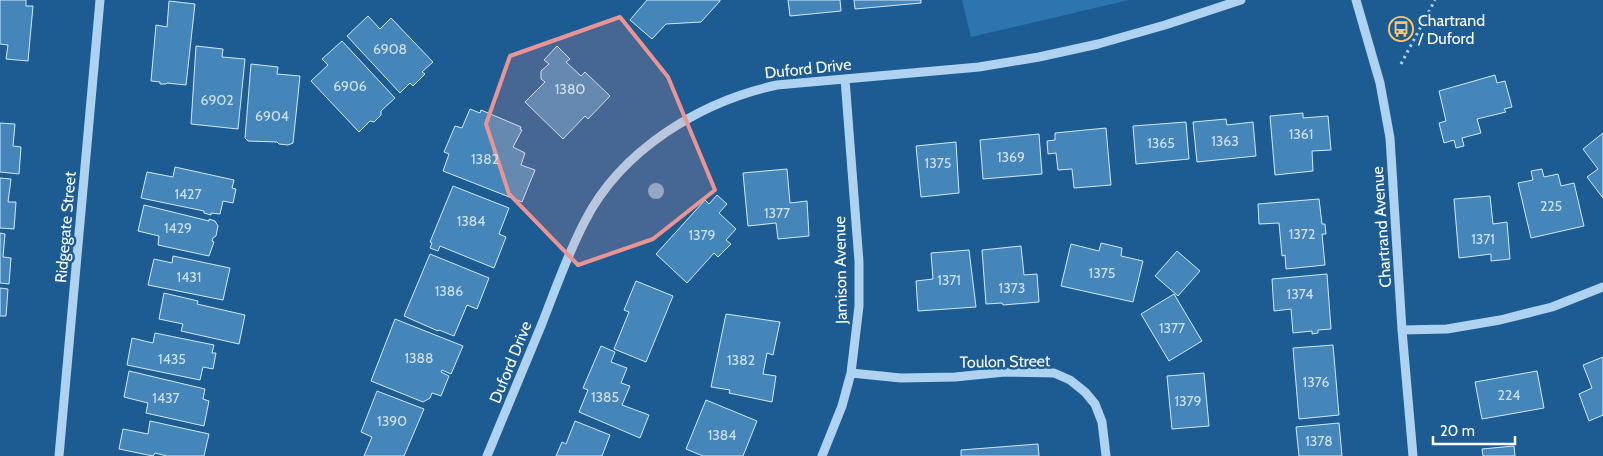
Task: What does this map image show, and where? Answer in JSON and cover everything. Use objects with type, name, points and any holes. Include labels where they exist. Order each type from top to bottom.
[{"type":"street","name":"Ridgegate Street","points":[[59,456],[100,0]]},
{"type":"street","name":"Duford Drive","points":[[487,456],[585,220],[604,192],[626,166],[652,143],[678,124],[734,96],[777,85],[979,67],[1039,57],[1098,44],[1156,28],[1241,0]]},
{"type":"street","name":"Chartrand Avenue","points":[[1356,0],[1380,82],[1390,138],[1402,330],[1413,456]]},
{"type":"street","name":"Jamison Avenue","points":[[822,456],[842,406],[851,373],[859,306],[859,262],[845,79]]},
{"type":"street","points":[[1402,330],[1447,329],[1500,320],[1552,307],[1603,287]]},
{"type":"street","name":"Toulon Street","points":[[851,373],[901,378],[955,377],[1005,372],[1054,373],[1070,380],[1096,404],[1102,422],[1106,456]]},
{"type":"path","points":[[1401,64],[1435,0]]},
{"type":"highlighted area","points":[[620,17],[668,77],[715,190],[653,239],[578,265],[509,194],[486,124],[510,56]]},
{"type":"shaded area","points":[[962,0],[1129,0],[971,37]]},
{"type":"building","points":[[0,0],[26,0],[26,6],[33,6],[28,61],[6,59],[8,45],[0,44]]},
{"type":"building","points":[[647,0],[720,1],[701,22],[666,24],[652,39],[630,20]]},
{"type":"building","points":[[788,0],[840,0],[841,11],[790,16]]},
{"type":"building","points":[[854,0],[921,0],[921,3],[855,9]]},
{"type":"building","points":[[169,1],[195,4],[186,85],[160,84],[160,82],[151,81],[156,25],[167,27]]},
{"type":"building","points":[[368,16],[380,29],[391,18],[433,62],[422,72],[425,74],[413,86],[410,83],[400,93],[347,36]]},
{"type":"building","points":[[342,41],[395,98],[381,111],[381,115],[374,122],[370,121],[359,132],[311,81],[328,65],[322,59]]},
{"type":"building","points":[[196,46],[223,49],[222,57],[245,59],[238,129],[191,124]]},
{"type":"building","points":[[557,46],[570,59],[566,62],[581,76],[585,72],[610,96],[588,119],[585,116],[563,139],[525,102],[545,82],[541,79],[541,71],[549,64],[544,60]]},
{"type":"building","points":[[251,64],[278,67],[277,74],[300,76],[293,143],[288,145],[277,142],[248,141],[245,138]]},
{"type":"building","points":[[1495,75],[1497,83],[1505,81],[1512,107],[1504,109],[1506,112],[1477,119],[1481,133],[1462,138],[1464,146],[1456,148],[1454,140],[1444,143],[1439,123],[1446,121],[1439,91]]},
{"type":"building","points":[[470,109],[480,113],[481,110],[521,127],[520,129],[522,130],[513,147],[525,153],[521,165],[535,170],[522,202],[443,171],[449,154],[444,152],[455,126],[462,128]]},
{"type":"building","points":[[1303,113],[1303,118],[1328,116],[1331,150],[1312,151],[1313,171],[1275,175],[1270,116]]},
{"type":"building","points":[[1226,119],[1227,125],[1253,122],[1256,156],[1197,162],[1193,122]]},
{"type":"building","points":[[1186,122],[1189,159],[1136,164],[1133,126]]},
{"type":"building","points":[[0,123],[15,124],[13,146],[21,147],[19,174],[0,172]]},
{"type":"building","points":[[1106,128],[1111,185],[1074,188],[1072,169],[1058,170],[1056,153],[1048,154],[1047,141],[1055,140],[1055,133]]},
{"type":"building","points":[[1603,133],[1603,198],[1587,177],[1598,169],[1583,149]]},
{"type":"building","points":[[1039,134],[1042,174],[983,179],[980,140]]},
{"type":"building","points":[[956,142],[959,193],[921,197],[916,146]]},
{"type":"building","points":[[175,167],[234,180],[232,188],[236,189],[233,203],[223,201],[220,214],[211,213],[211,215],[204,213],[204,211],[141,198],[147,172],[173,177]]},
{"type":"building","points":[[787,169],[790,203],[807,201],[809,236],[778,239],[776,223],[748,226],[743,173]]},
{"type":"building","points":[[1542,169],[1544,177],[1558,174],[1561,186],[1574,183],[1584,226],[1531,238],[1518,183],[1533,180],[1531,171]]},
{"type":"building","points":[[0,178],[11,179],[8,202],[16,202],[14,229],[0,228]]},
{"type":"building","points":[[453,186],[509,208],[499,234],[506,237],[494,268],[440,246],[438,251],[430,248],[432,243],[430,242]]},
{"type":"building","points":[[717,195],[727,204],[719,213],[736,229],[726,240],[731,244],[718,257],[714,253],[687,283],[656,254],[705,200],[709,204]]},
{"type":"building","points":[[1490,196],[1493,224],[1507,222],[1510,259],[1491,261],[1491,254],[1459,258],[1454,199]]},
{"type":"building","points":[[1319,199],[1322,224],[1325,224],[1326,234],[1322,234],[1325,265],[1286,269],[1285,255],[1282,256],[1279,223],[1259,224],[1258,204]]},
{"type":"building","points":[[144,205],[215,221],[218,226],[209,256],[158,245],[159,236],[138,231]]},
{"type":"building","points":[[0,233],[5,234],[3,257],[11,258],[9,284],[0,283]]},
{"type":"building","points":[[1101,243],[1122,248],[1121,256],[1143,261],[1133,302],[1061,286],[1071,244],[1099,251]]},
{"type":"building","points":[[1021,246],[1024,275],[1037,274],[1039,302],[1003,305],[1002,303],[986,304],[982,250]]},
{"type":"building","points":[[969,250],[976,307],[918,311],[916,281],[933,279],[931,253]]},
{"type":"building","points":[[1177,251],[1200,271],[1178,296],[1155,276]]},
{"type":"building","points":[[430,254],[489,278],[477,309],[467,305],[454,336],[404,316]]},
{"type":"building","points":[[173,256],[230,268],[223,300],[148,285],[154,259],[172,263]]},
{"type":"building","points":[[1327,274],[1331,329],[1318,330],[1318,333],[1312,334],[1312,331],[1293,333],[1291,309],[1274,311],[1272,279]]},
{"type":"building","points":[[636,281],[673,296],[646,362],[614,349],[629,312],[624,310]]},
{"type":"building","points":[[0,288],[8,289],[6,316],[0,316]]},
{"type":"building","points":[[164,293],[198,301],[197,304],[245,315],[239,344],[181,331],[183,324],[159,319]]},
{"type":"building","points":[[1174,294],[1202,341],[1169,361],[1141,314]]},
{"type":"building","points":[[726,314],[780,322],[773,355],[767,353],[763,374],[776,376],[772,402],[729,393],[730,390],[711,387]]},
{"type":"building","points":[[395,319],[463,346],[451,374],[442,370],[441,372],[449,376],[441,396],[432,393],[430,398],[423,402],[371,381]]},
{"type":"building","points":[[155,333],[214,345],[212,353],[216,353],[213,369],[203,367],[200,380],[127,365],[132,338],[153,343]]},
{"type":"building","points":[[1333,345],[1339,415],[1299,419],[1293,348]]},
{"type":"building","points":[[601,346],[615,352],[611,362],[627,368],[621,383],[630,386],[622,405],[649,415],[640,438],[579,412],[588,390],[583,388]]},
{"type":"building","points":[[1603,357],[1603,415],[1589,421],[1579,394],[1592,388],[1583,365]]},
{"type":"building","points":[[129,371],[205,389],[203,399],[209,401],[204,426],[146,413],[148,403],[124,397]]},
{"type":"building","points":[[1537,371],[1544,408],[1482,419],[1475,382]]},
{"type":"building","points":[[1204,373],[1209,426],[1172,429],[1167,376]]},
{"type":"building","points":[[377,391],[424,409],[404,456],[364,456],[372,437],[361,432]]},
{"type":"building","points":[[706,400],[757,421],[743,456],[703,456],[686,449]]},
{"type":"building","points":[[150,421],[209,434],[204,456],[167,456],[155,453],[153,456],[119,449],[123,429],[148,434]]},
{"type":"building","points":[[575,421],[610,435],[602,456],[556,456],[562,442],[566,444]]},
{"type":"building","points":[[1339,423],[1342,456],[1299,456],[1296,427]]},
{"type":"building","points":[[1038,444],[1039,456],[961,456],[961,450]]},
{"type":"building","points":[[1514,446],[1515,456],[1483,456],[1482,449]]},
{"type":"place","name":"Chartrand / Duford","points":[[1401,29]]}]
